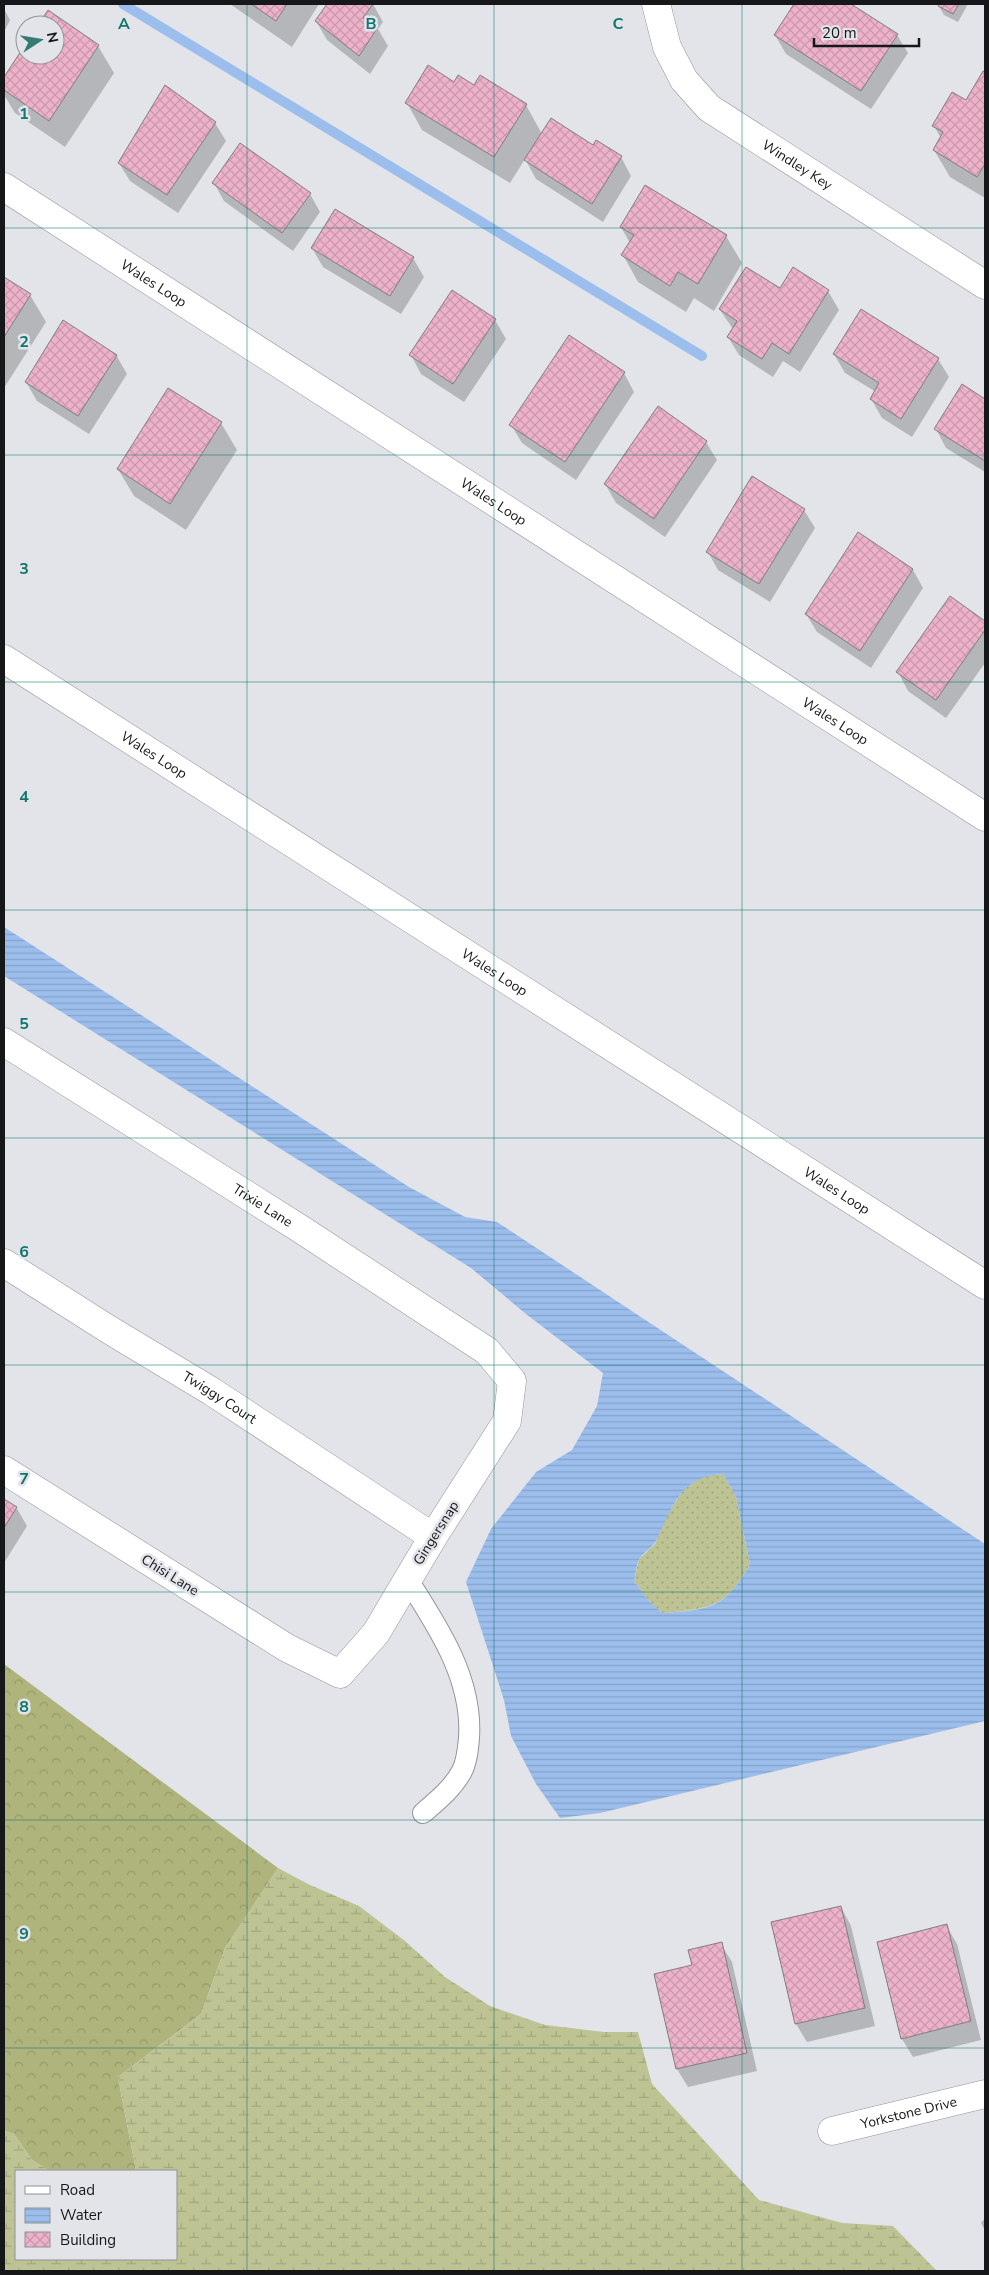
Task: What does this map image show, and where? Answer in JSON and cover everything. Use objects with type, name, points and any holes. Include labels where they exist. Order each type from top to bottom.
[{"type":"street","name":"Windley Key","points":[[656,4],[667,47],[684,80],[709,108],[985,285]]},
{"type":"street","name":"Wales Loop","points":[[4,186],[985,817]]},
{"type":"street","name":"Wales Loop","points":[[4,659],[985,1285]]},
{"type":"street","name":"Trixie Lane","points":[[4,1042],[299,1228],[487,1352],[512,1382]]},
{"type":"street","name":"Twiggy Court","points":[[4,1263],[211,1391],[433,1537]]},
{"type":"street","name":"Gingersnap","points":[[340,1674],[376,1633],[433,1537],[507,1421],[512,1382]]},
{"type":"street","name":"Chisi Lane","points":[[4,1470],[287,1648],[340,1674]]},
{"type":"street","name":"Yorkstone Drive","points":[[832,2131],[985,2094]]},
{"type":"lane","points":[[408,1580],[428,1612],[460,1674],[470,1724],[468,1752],[462,1771],[450,1788],[423,1813]]},
{"type":"green space","points":[[723,1474],[736,1497],[750,1564],[733,1590],[715,1604],[693,1610],[662,1613],[648,1600],[634,1581],[639,1559],[655,1544],[667,1515],[684,1489],[703,1476]]},
{"type":"green space","points":[[4,1664],[278,1868],[225,1948],[201,2014],[118,2077],[136,2170],[48,2170],[32,2160],[14,2134],[4,2131]]},
{"type":"green space","points":[[278,1868],[310,1885],[359,1906],[405,1941],[445,1977],[490,2006],[545,2025],[604,2032],[638,2032],[652,2084],[759,2200],[842,2223],[893,2226],[937,2271],[4,2271],[4,2131],[14,2134],[32,2160],[48,2170],[15,2170],[15,2260],[178,2260],[178,2170],[136,2170],[118,2077],[201,2014],[225,1948]]},
{"type":"water","points":[[4,927],[409,1187],[465,1217],[497,1222],[985,1544],[985,1721],[600,1813],[560,1818],[536,1784],[511,1736],[504,1700],[466,1582],[491,1529],[536,1472],[572,1450],[597,1406],[603,1373],[526,1314],[471,1268],[4,976]],"holes":[[[723,1474],[736,1497],[750,1564],[741,1579],[733,1590],[715,1604],[705,1608],[662,1613],[648,1600],[634,1581],[639,1560],[656,1541],[679,1496],[696,1481],[708,1476]]]},
{"type":"building","points":[[251,4],[287,4],[276,21]]},
{"type":"building","points":[[327,4],[373,4],[363,18],[378,27],[359,56],[315,21]]},
{"type":"building","points":[[794,4],[851,4],[898,34],[861,91],[774,35]]},
{"type":"building","points":[[939,4],[959,4],[953,14],[938,6]]},
{"type":"building","points":[[48,10],[55,15],[45,15]]},
{"type":"building","points":[[65,22],[99,45],[49,121],[4,90],[4,77],[15,60],[15,65],[65,65]]},
{"type":"building","points":[[428,65],[454,82],[458,75],[474,85],[480,75],[527,104],[494,157],[405,103]]},
{"type":"building","points":[[983,71],[985,72],[985,164],[977,177],[933,150],[943,132],[932,126],[952,92],[966,100]]},
{"type":"building","points":[[165,85],[216,122],[167,195],[118,163]]},
{"type":"building","points":[[551,118],[593,145],[596,140],[622,156],[592,204],[524,160]]},
{"type":"building","points":[[240,143],[311,193],[282,233],[212,183]]},
{"type":"building","points":[[645,185],[727,235],[698,284],[678,272],[670,286],[621,255],[634,235],[620,227]]},
{"type":"building","points":[[335,209],[414,257],[390,296],[311,248]]},
{"type":"building","points":[[746,267],[780,288],[793,267],[829,290],[789,354],[772,343],[762,359],[727,337],[737,321],[719,309]]},
{"type":"building","points":[[4,277],[31,294],[4,337]]},
{"type":"building","points":[[452,290],[496,319],[453,384],[409,355]]},
{"type":"building","points":[[861,309],[939,358],[901,419],[870,399],[879,383],[833,354]]},
{"type":"building","points":[[63,320],[117,355],[78,416],[25,382]]},
{"type":"building","points":[[569,335],[625,372],[565,462],[509,425]]},
{"type":"building","points":[[962,384],[985,399],[985,461],[934,429]]},
{"type":"building","points":[[168,388],[222,422],[170,504],[117,469]]},
{"type":"building","points":[[658,406],[707,441],[654,519],[604,484]]},
{"type":"building","points":[[752,476],[805,509],[759,584],[706,552]]},
{"type":"building","points":[[858,532],[913,569],[860,651],[805,614]]},
{"type":"building","points":[[950,596],[985,621],[985,630],[936,700],[896,672]]},
{"type":"building","points":[[4,1499],[17,1507],[4,1528]]},
{"type":"building","points":[[841,1906],[865,2008],[795,2024],[771,1922]]},
{"type":"building","points":[[947,1924],[971,2021],[901,2039],[877,1942]]},
{"type":"building","points":[[722,1942],[747,2053],[676,2069],[654,1974],[692,1965],[688,1950]]},
{"type":"waterway","points":[[123,4],[702,356]]}]
